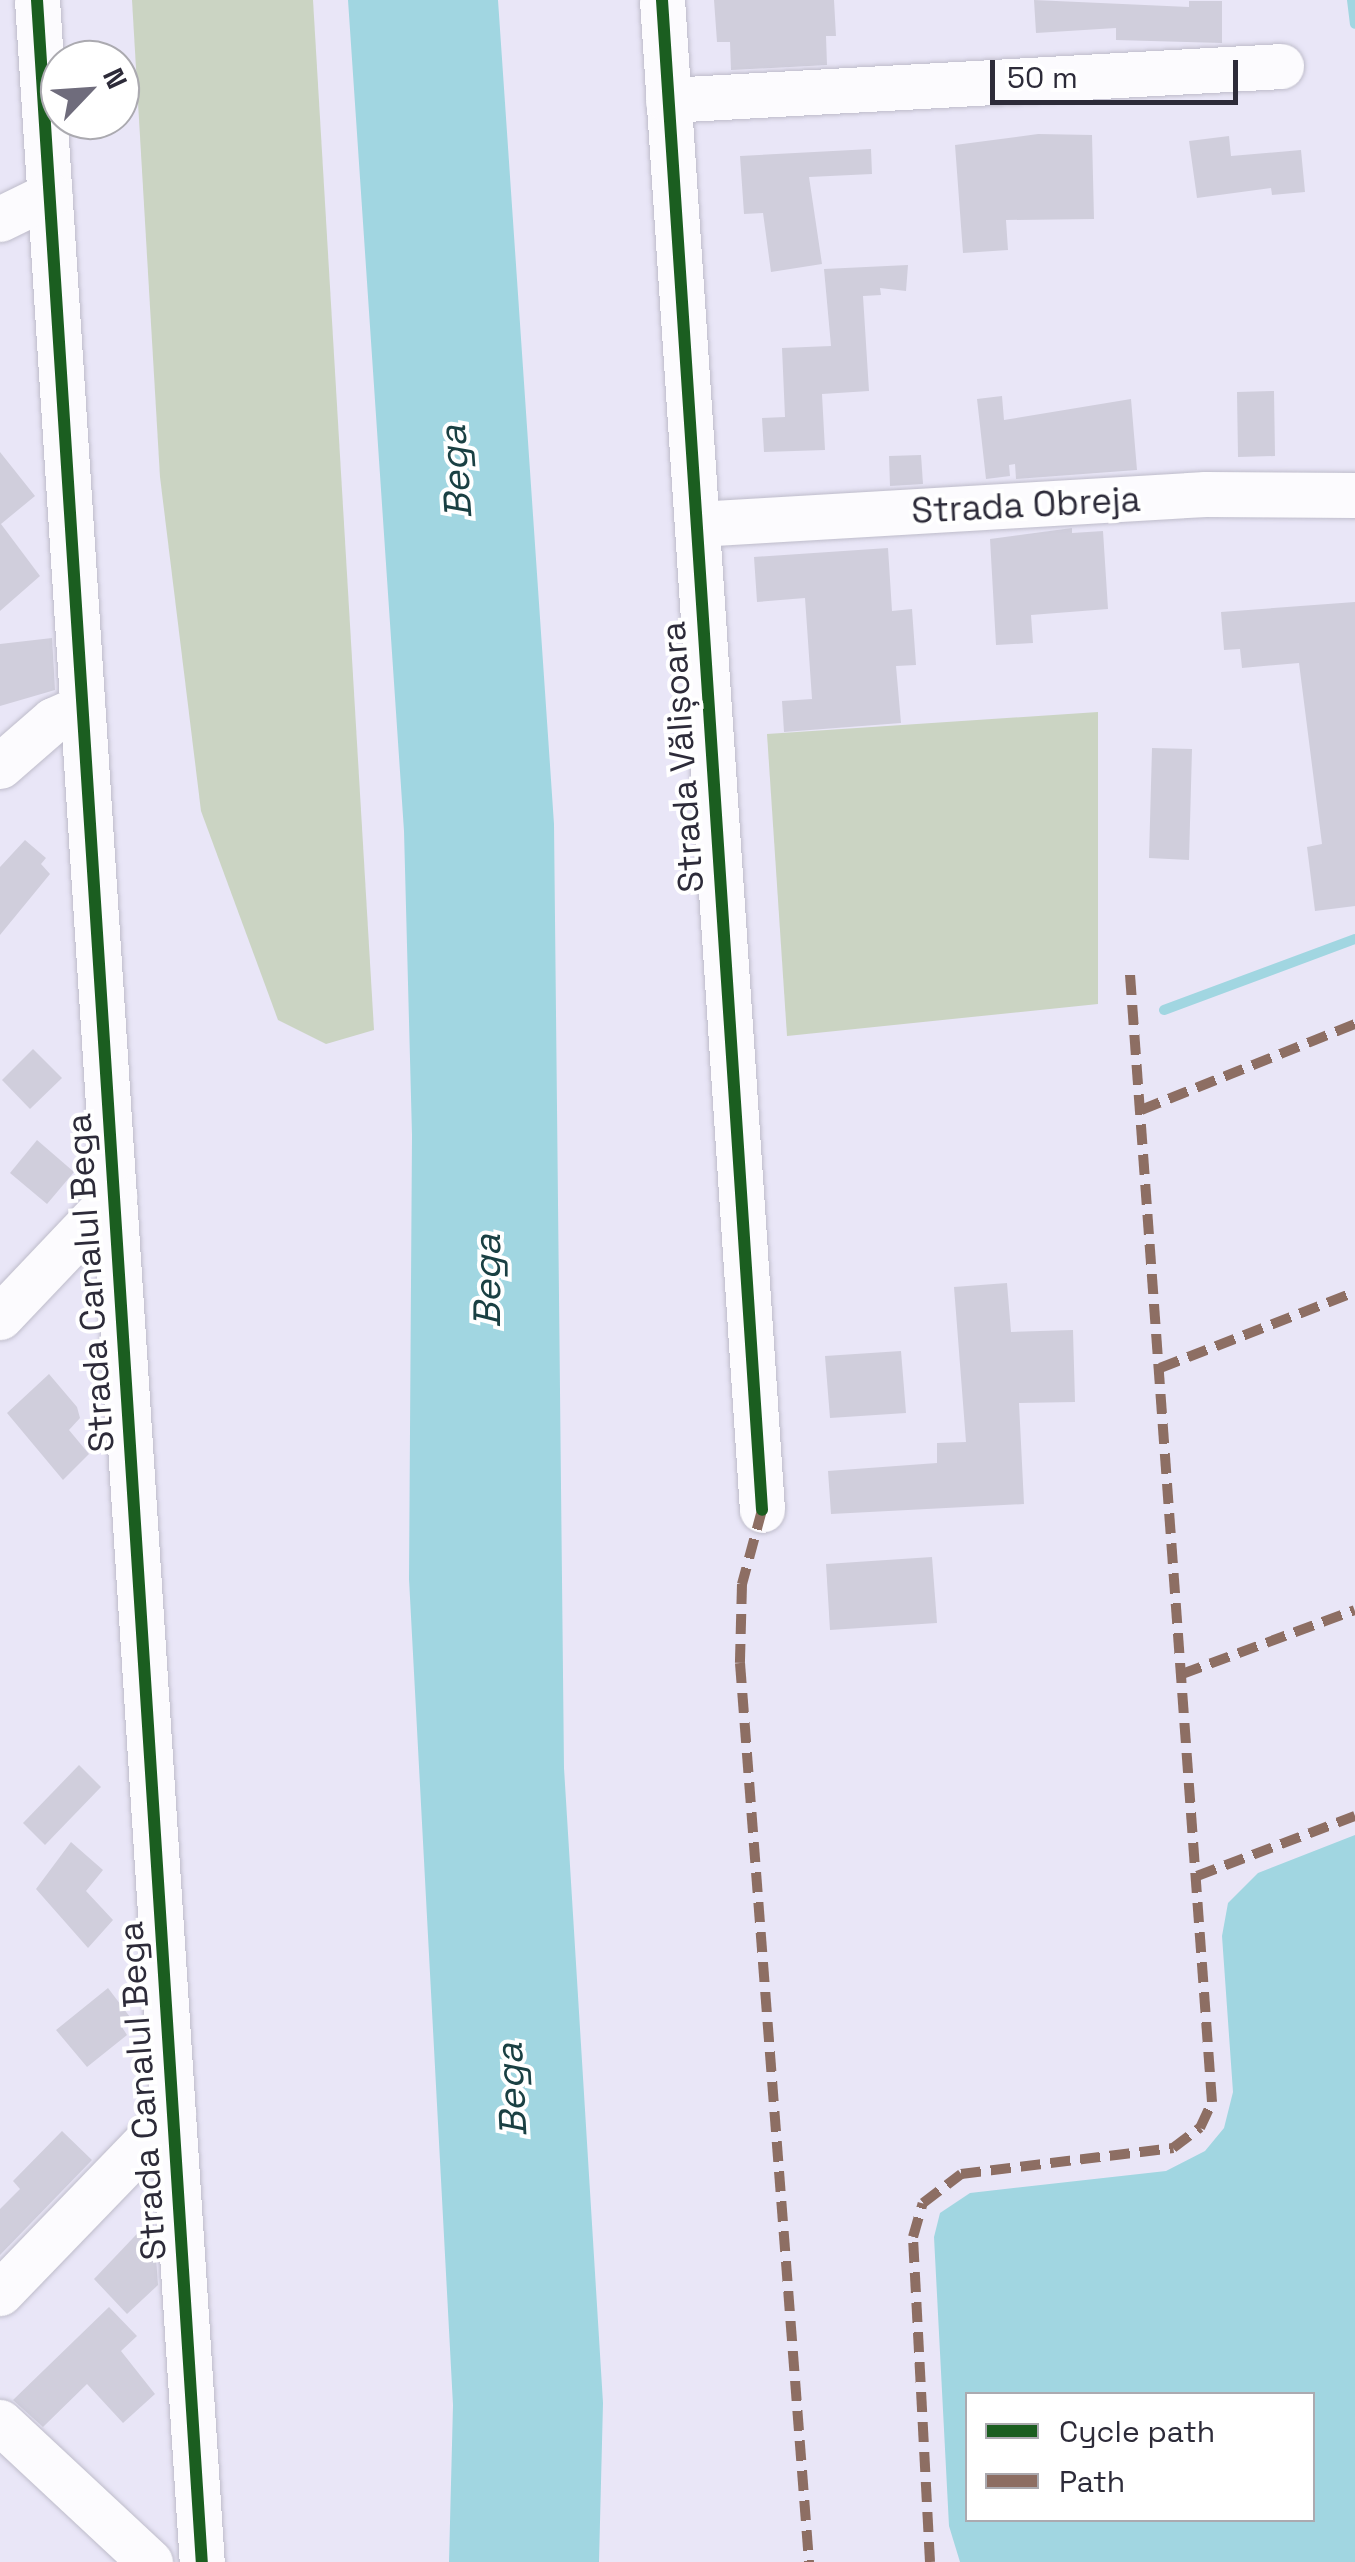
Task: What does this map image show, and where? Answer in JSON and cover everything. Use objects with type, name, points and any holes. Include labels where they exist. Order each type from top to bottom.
[{"type":"street","name":"Strada Canalul Bega","points":[[37,0],[202,2562]]},
{"type":"street","name":"Strada Vălișoara","points":[[662,0],[762,1510]]},
{"type":"street","points":[[668,100],[1281,66]]},
{"type":"street","points":[[0,219],[49,195]]},
{"type":"street","name":"Strada Obreja","points":[[697,524],[1205,494],[1355,495]]},
{"type":"street","points":[[0,766],[53,720],[82,707]]},
{"type":"street","points":[[0,1317],[114,1198]]},
{"type":"street","points":[[0,2292],[174,2114]]},
{"type":"street","points":[[0,2422],[150,2562]]},
{"type":"green space","points":[[132,0],[313,0],[374,1030],[326,1044],[278,1020],[201,811],[160,477],[140,136],[140,40],[134,40]]},
{"type":"green space","points":[[1098,712],[1098,1004],[787,1036],[767,734]]},
{"type":"water","name":"Bega","points":[[348,0],[498,0],[554,824],[564,1768],[603,2403],[599,2562],[449,2562],[453,2405],[409,1579],[412,1135],[404,831]]},
{"type":"water","points":[[1355,1835],[1355,2562],[960,2562],[949,2526],[934,2237],[940,2213],[970,2193],[1166,2171],[1205,2151],[1224,2128],[1233,2092],[1222,1936],[1228,1903],[1258,1873]]},
{"type":"building","points":[[714,0],[834,0],[836,36],[826,36],[827,65],[731,70],[730,42],[717,42]]},
{"type":"building","points":[[1034,0],[1189,7],[1189,1],[1222,1],[1222,43],[1116,40],[1116,28],[1036,33]]},
{"type":"building","points":[[1038,134],[1092,135],[1094,219],[1006,220],[1008,250],[963,253],[955,145]]},
{"type":"building","points":[[1229,136],[1231,156],[1301,150],[1305,192],[1272,195],[1271,188],[1197,198],[1189,141]]},
{"type":"building","points":[[871,149],[872,174],[809,177],[822,264],[771,272],[763,213],[744,214],[740,156]]},
{"type":"building","points":[[908,265],[906,291],[880,288],[881,295],[863,296],[869,391],[822,394],[825,450],[764,452],[762,418],[785,417],[782,348],[831,346],[824,269]]},
{"type":"building","points":[[1274,391],[1275,456],[1238,457],[1237,392]]},
{"type":"building","points":[[1002,396],[1004,420],[1131,399],[1137,470],[1016,479],[1015,464],[1009,465],[1010,476],[986,479],[977,399]]},
{"type":"building","points":[[0,452],[35,496],[1,524],[40,576],[0,611]]},
{"type":"building","points":[[921,455],[923,484],[890,486],[889,456]]},
{"type":"building","points":[[1072,528],[1072,533],[1103,531],[1108,609],[1031,615],[1033,643],[996,645],[990,539]]},
{"type":"building","points":[[888,548],[892,611],[912,609],[916,665],[896,666],[901,723],[784,732],[782,701],[812,699],[805,598],[757,602],[754,557]]},
{"type":"building","points":[[1355,602],[1355,906],[1315,911],[1307,847],[1322,844],[1299,663],[1242,668],[1240,649],[1224,650],[1221,612]]},
{"type":"building","points":[[52,638],[55,690],[0,706],[0,644]]},
{"type":"building","points":[[1152,748],[1192,749],[1189,860],[1149,858]]},
{"type":"building","points":[[25,840],[46,858],[41,864],[50,874],[0,935],[0,867]]},
{"type":"building","points":[[33,1049],[62,1078],[30,1109],[2,1080]]},
{"type":"building","points":[[37,1140],[74,1172],[47,1204],[10,1173]]},
{"type":"building","points":[[1007,1283],[1011,1332],[1073,1330],[1075,1402],[1019,1403],[1024,1504],[831,1514],[828,1471],[937,1463],[937,1443],[966,1442],[954,1287]]},
{"type":"building","points":[[901,1351],[906,1413],[830,1418],[825,1356]]},
{"type":"building","points":[[49,1374],[77,1407],[80,1418],[69,1430],[89,1454],[63,1480],[7,1413]]},
{"type":"building","points":[[932,1557],[937,1623],[830,1630],[826,1564]]},
{"type":"building","points":[[79,1765],[101,1787],[45,1845],[23,1823]]},
{"type":"building","points":[[71,1842],[103,1870],[86,1891],[113,1920],[88,1948],[36,1889]]},
{"type":"building","points":[[108,1988],[130,2017],[120,2024],[127,2035],[87,2067],[56,2030]]},
{"type":"building","points":[[62,2131],[92,2160],[0,2255],[0,2209],[20,2189],[13,2181]]},
{"type":"building","points":[[153,2217],[158,2285],[127,2314],[94,2279]]},
{"type":"building","points":[[109,2307],[137,2336],[121,2351],[155,2394],[123,2423],[87,2384],[43,2427],[13,2400]]},
{"type":"waterway","points":[[1352,0],[1355,24]]},
{"type":"waterway","points":[[1164,1010],[1355,939]]},
{"type":"marked path","points":[[930,2562],[913,2237],[923,2203],[961,2174],[1173,2148],[1200,2128],[1212,2102],[1130,974]]},
{"type":"marked path","points":[[1141,1110],[1355,1024]]},
{"type":"marked path","points":[[1160,1368],[1355,1292]]},
{"type":"marked path","points":[[762,1510],[742,1584],[740,1663],[809,2562]]},
{"type":"marked path","points":[[1182,1674],[1355,1610]]},
{"type":"marked path","points":[[1197,1876],[1355,1816]]},
{"type":"cycle path","points":[[37,0],[202,2562]]},
{"type":"cycle path","points":[[662,0],[762,1510]]}]
